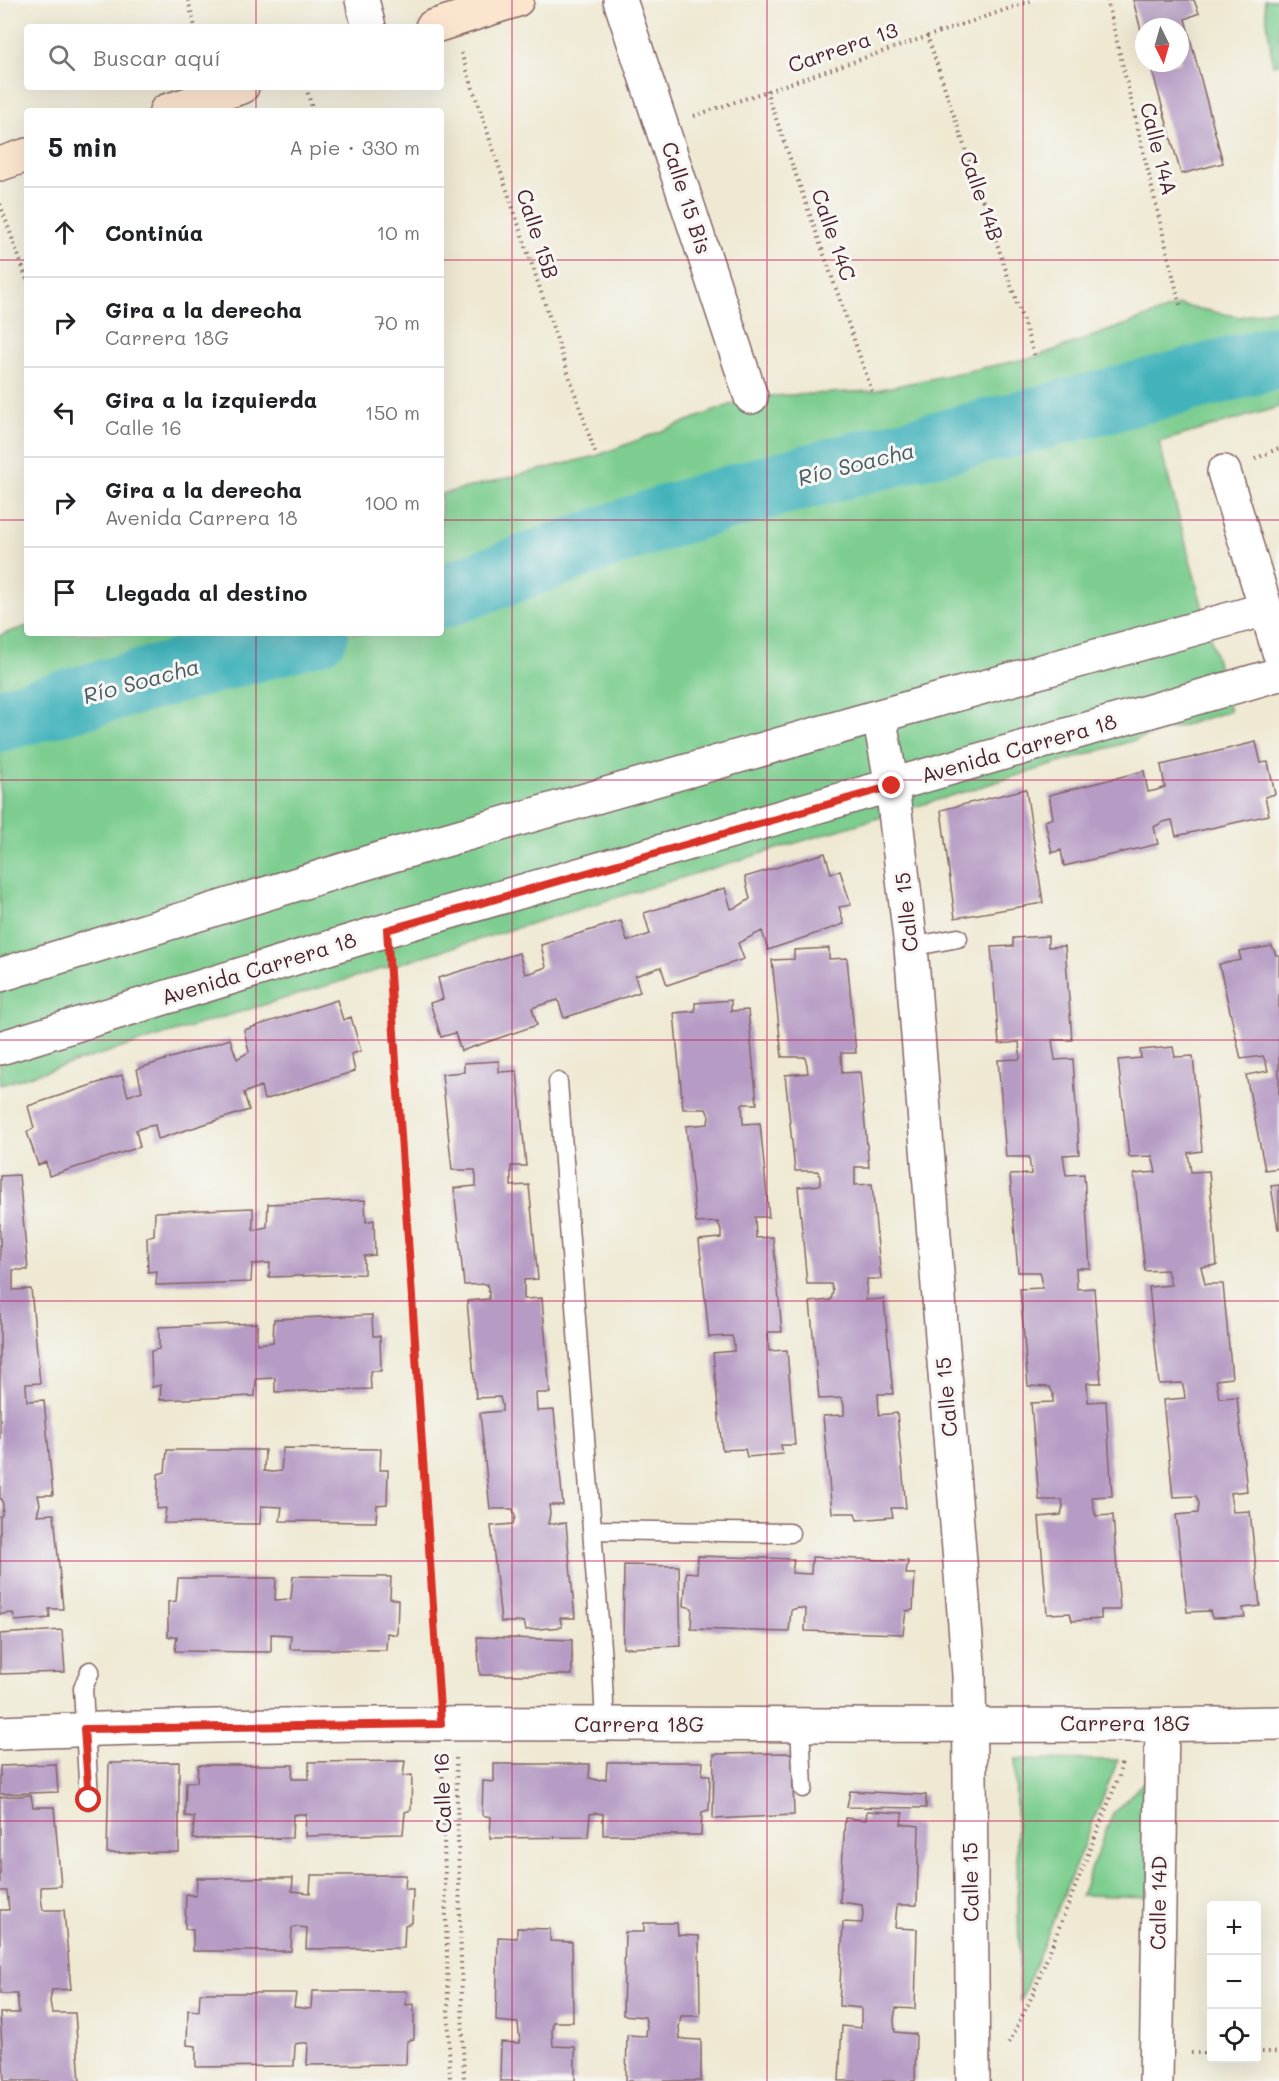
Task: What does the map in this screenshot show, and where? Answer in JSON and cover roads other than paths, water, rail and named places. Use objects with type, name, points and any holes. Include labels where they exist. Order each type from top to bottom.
[{"type":"street","points":[[362,0],[368,24]]},
{"type":"street","points":[[441,24],[517,0]]},
{"type":"street","name":"Calle 15 Bis","points":[[620,0],[751,397]]},
{"type":"street","points":[[176,108],[232,90]]},
{"type":"street","points":[[0,164],[24,156]]},
{"type":"street","points":[[1224,472],[1279,652]]},
{"type":"street","points":[[0,975],[379,859],[879,716],[1266,609]]},
{"type":"street","name":"Avenida Carrera 18","points":[[0,1048],[387,930],[1279,674]]},
{"type":"street","name":"Calle 15","points":[[879,716],[892,786],[911,947],[969,1675],[973,2081]]},
{"type":"street","name":"Carrera 18G","points":[[0,1732],[448,1723],[605,1725],[1279,1723]]},
{"type":"street","name":"Calle 14D","points":[[1156,2081],[1162,1725]]},
{"type":"lane","points":[[911,947],[958,938]]},
{"type":"lane","points":[[558,1082],[605,1725]]},
{"type":"lane","points":[[592,1530],[789,1533]]},
{"type":"lane","points":[[89,1800],[83,1688],[90,1671]]},
{"type":"lane","points":[[800,1725],[803,1788]]},
{"type":"waterway","name":"Río Soacha","points":[[444,596],[601,539],[723,499],[1279,356]]},
{"type":"waterway","name":"Río Soacha","points":[[0,720],[306,636]]}]
